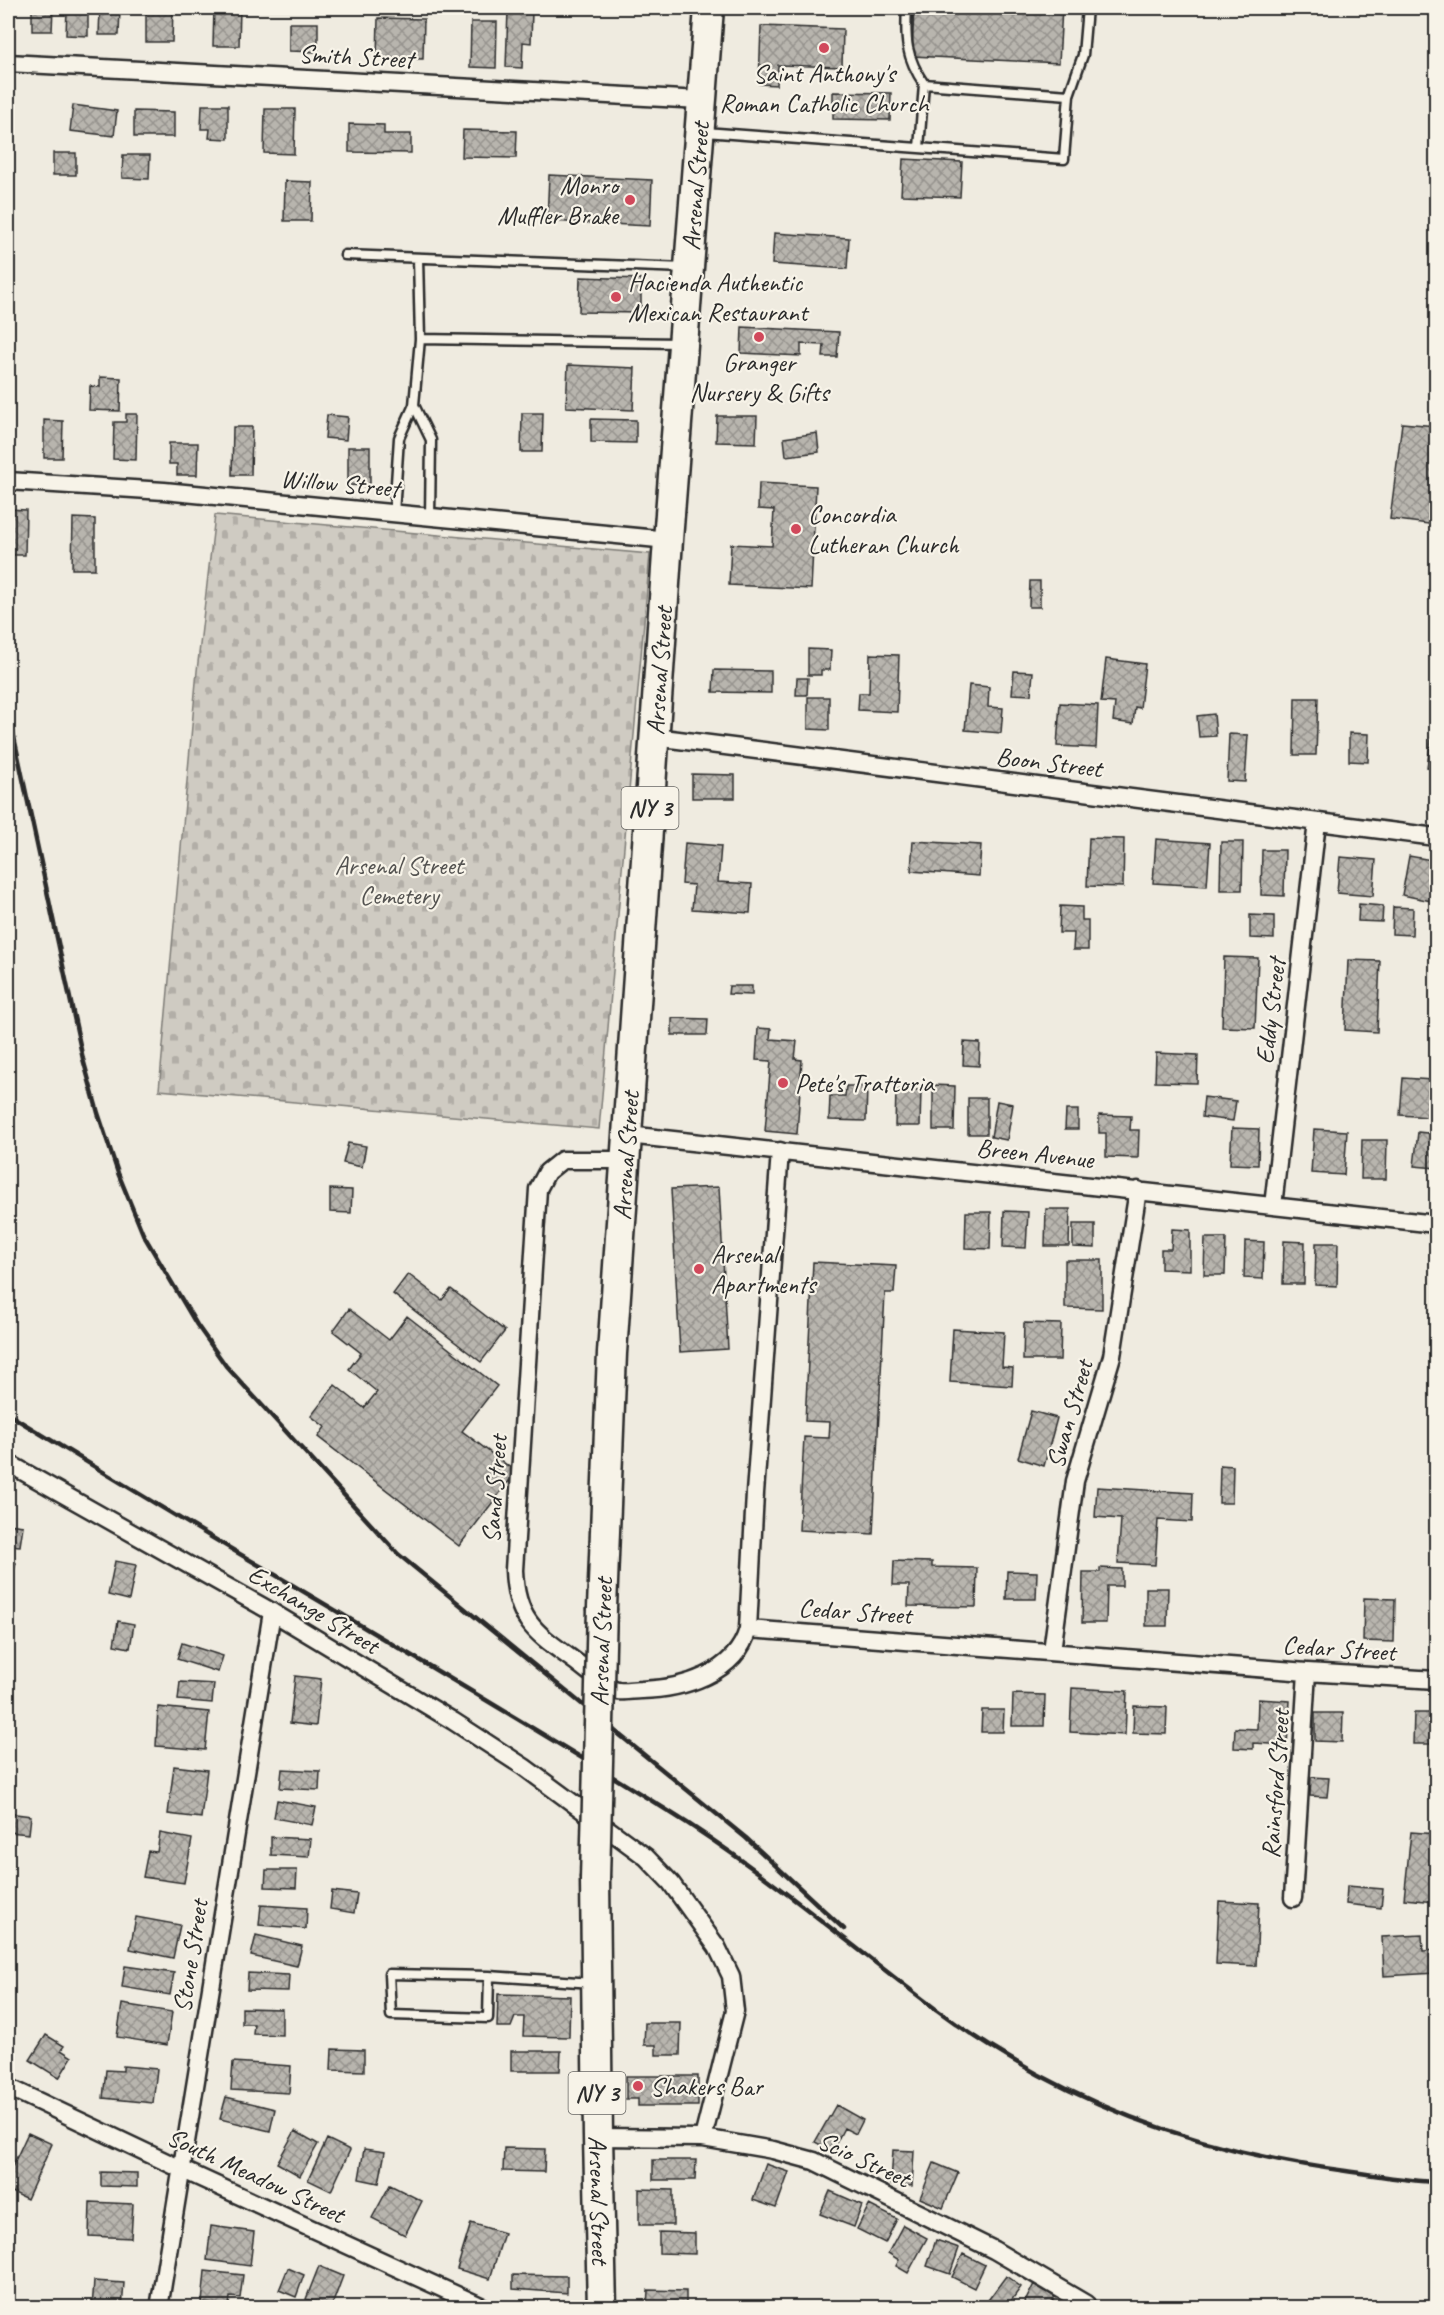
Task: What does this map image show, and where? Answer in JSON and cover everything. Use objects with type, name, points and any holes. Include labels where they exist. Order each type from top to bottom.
[{"type":"highway","name":"Arsenal Street","points":[[602,2307],[595,1879],[612,1353],[668,540],[710,8]]},
{"type":"street","name":"Smith Street","points":[[8,63],[701,100]]},
{"type":"street","name":"Willow Street","points":[[8,481],[164,491],[668,540]]},
{"type":"street","name":"Boon Street","points":[[655,737],[1437,837]]},
{"type":"street","name":"Eddy Street","points":[[1274,1206],[1317,822]]},
{"type":"street","name":"Breen Avenue","points":[[627,1147],[780,1151],[1437,1224]]},
{"type":"street","name":"Sand Street","points":[[627,1147],[562,1160],[548,1172],[538,1189],[514,1570],[515,1591],[521,1613],[538,1634],[615,1691],[660,1690],[702,1679],[735,1656],[748,1629]]},
{"type":"street","points":[[748,1629],[755,1481],[780,1151]]},
{"type":"street","name":"Swan Street","points":[[1052,1651],[1075,1481],[1112,1356],[1138,1190]]},
{"type":"street","name":"Exchange Street","points":[[8,1463],[272,1612],[453,1721],[524,1767],[646,1857],[671,1883],[717,1947],[730,1976],[735,2011],[703,2138]]},
{"type":"street","name":"Stone Street","points":[[159,2307],[272,1612]]},
{"type":"street","name":"Cedar Street","points":[[748,1629],[1437,1680]]},
{"type":"street","name":"Rainsford Street","points":[[1293,1898],[1307,1672]]},
{"type":"street","name":"South Meadow Street","points":[[8,2086],[182,2169],[485,2307]]},
{"type":"street","name":"Scio Street","points":[[598,2137],[703,2138],[773,2150],[813,2161],[994,2250],[1086,2304]]},
{"type":"lane","points":[[907,8],[905,35],[908,55],[924,84],[919,148]]},
{"type":"lane","points":[[699,131],[1064,159],[1069,95],[1083,55],[1087,8]]},
{"type":"lane","points":[[924,84],[1069,95]]},
{"type":"lane","points":[[345,255],[688,268]]},
{"type":"lane","points":[[394,513],[399,438],[414,405],[420,339],[418,258]]},
{"type":"lane","points":[[420,339],[683,343]]},
{"type":"lane","points":[[414,405],[431,440],[430,517]]},
{"type":"lane","points":[[489,1976],[489,2018],[391,2015],[389,1974],[489,1976],[596,1983]]},
{"type":"green space","name":"Arsenal Street Cemetery","points":[[215,515],[650,554],[599,1129],[159,1090],[197,671]]},
{"type":"building","points":[[32,8],[53,8],[52,31],[32,31]]},
{"type":"building","points":[[67,8],[88,8],[88,36],[66,35]]},
{"type":"building","points":[[100,8],[120,8],[119,35],[99,35]]},
{"type":"building","points":[[146,8],[173,8],[172,42],[146,42]]},
{"type":"building","points":[[214,8],[240,8],[239,46],[213,46]]},
{"type":"building","points":[[914,8],[1062,8],[1059,63],[912,56]]},
{"type":"building","points":[[508,10],[532,11],[531,43],[523,42],[522,68],[506,67]]},
{"type":"building","points":[[378,18],[424,19],[423,59],[377,58]]},
{"type":"building","points":[[471,22],[497,22],[496,68],[470,67]]},
{"type":"building","points":[[289,23],[318,23],[318,52],[289,51]]},
{"type":"building","points":[[761,26],[843,29],[842,67],[778,65],[777,85],[759,84]]},
{"type":"building","points":[[833,92],[891,93],[890,120],[833,119]]},
{"type":"building","points":[[73,105],[117,111],[114,136],[70,131]]},
{"type":"building","points":[[202,105],[228,105],[228,139],[209,138],[210,129],[201,129]]},
{"type":"building","points":[[265,109],[295,109],[294,154],[264,153]]},
{"type":"building","points":[[134,111],[174,112],[174,137],[134,137]]},
{"type":"building","points":[[349,124],[384,125],[384,134],[411,134],[411,153],[349,152]]},
{"type":"building","points":[[463,130],[517,131],[516,158],[462,157]]},
{"type":"building","points":[[53,153],[76,153],[76,175],[53,175]]},
{"type":"building","points":[[123,155],[150,155],[149,179],[122,178]]},
{"type":"building","points":[[903,159],[962,162],[960,197],[901,195]]},
{"type":"building","points":[[549,175],[652,180],[650,226],[547,221]]},
{"type":"building","points":[[285,181],[312,182],[311,221],[284,221]]},
{"type":"building","points":[[774,233],[849,238],[847,269],[772,264]]},
{"type":"building","points":[[580,277],[641,279],[641,313],[579,312]]},
{"type":"building","points":[[742,327],[839,332],[837,357],[823,357],[824,345],[801,344],[801,356],[741,353]]},
{"type":"building","points":[[568,365],[635,368],[633,410],[566,407]]},
{"type":"building","points":[[100,377],[121,378],[120,411],[89,410],[90,386],[100,387]]},
{"type":"building","points":[[522,413],[543,413],[542,452],[521,452]]},
{"type":"building","points":[[126,414],[137,414],[136,460],[113,459],[114,422],[126,422]]},
{"type":"building","points":[[327,415],[348,417],[346,440],[325,438]]},
{"type":"building","points":[[717,416],[757,416],[756,443],[716,442]]},
{"type":"building","points":[[591,419],[636,420],[636,443],[591,442]]},
{"type":"building","points":[[44,420],[63,421],[62,458],[44,458]]},
{"type":"building","points":[[1402,423],[1436,426],[1436,525],[1390,519]]},
{"type":"building","points":[[233,427],[252,427],[251,475],[232,475]]},
{"type":"building","points":[[817,433],[819,452],[786,456],[784,438]]},
{"type":"building","points":[[169,443],[198,443],[197,475],[177,475],[177,464],[169,464]]},
{"type":"building","points":[[348,447],[370,447],[370,486],[348,485]]},
{"type":"building","points":[[759,483],[816,486],[811,589],[729,585],[731,544],[772,546],[774,510],[758,509]]},
{"type":"building","points":[[8,509],[26,510],[25,555],[8,555]]},
{"type":"building","points":[[73,518],[95,519],[95,569],[72,569]]},
{"type":"building","points":[[1030,581],[1040,581],[1040,607],[1029,607]]},
{"type":"building","points":[[808,649],[831,650],[830,670],[821,670],[821,675],[808,675]]},
{"type":"building","points":[[870,654],[899,655],[897,712],[858,710],[859,693],[869,693]]},
{"type":"building","points":[[1106,659],[1145,664],[1140,708],[1135,707],[1133,724],[1113,721],[1115,703],[1101,702]]},
{"type":"building","points":[[714,670],[771,671],[771,693],[713,692]]},
{"type":"building","points":[[1014,671],[1033,672],[1031,695],[1012,694]]},
{"type":"building","points":[[797,678],[808,678],[807,695],[796,695]]},
{"type":"building","points":[[969,685],[989,687],[988,707],[1003,708],[1001,733],[965,730]]},
{"type":"building","points":[[808,697],[829,697],[829,730],[808,729]]},
{"type":"building","points":[[1295,698],[1318,698],[1316,755],[1294,755]]},
{"type":"building","points":[[1060,703],[1098,705],[1096,748],[1057,746]]},
{"type":"building","points":[[1214,714],[1216,736],[1199,737],[1197,716]]},
{"type":"building","points":[[1434,717],[1436,717],[1436,768],[1427,767]]},
{"type":"building","points":[[1349,733],[1369,734],[1368,762],[1349,761]]},
{"type":"building","points":[[1229,734],[1248,735],[1245,782],[1227,781]]},
{"type":"building","points":[[692,774],[735,775],[735,798],[692,798]]},
{"type":"building","points":[[1089,838],[1124,839],[1123,887],[1087,886]]},
{"type":"building","points":[[1156,839],[1210,843],[1207,886],[1153,883]]},
{"type":"building","points":[[913,841],[981,845],[979,876],[911,871]]},
{"type":"building","points":[[1221,842],[1243,842],[1242,890],[1220,890]]},
{"type":"building","points":[[685,843],[721,846],[718,882],[752,884],[750,913],[692,909],[694,885],[682,884]]},
{"type":"building","points":[[1262,850],[1285,850],[1284,896],[1261,895]]},
{"type":"building","points":[[1409,856],[1432,860],[1429,879],[1436,881],[1436,902],[1402,895]]},
{"type":"building","points":[[1340,857],[1376,860],[1373,896],[1337,893]]},
{"type":"building","points":[[1359,904],[1383,906],[1382,922],[1358,921]]},
{"type":"building","points":[[1060,906],[1082,907],[1082,920],[1088,920],[1088,950],[1073,950],[1074,933],[1059,933]]},
{"type":"building","points":[[1393,907],[1413,908],[1412,935],[1392,934]]},
{"type":"building","points":[[1250,915],[1274,916],[1274,939],[1250,938]]},
{"type":"building","points":[[1224,957],[1258,958],[1255,1028],[1222,1027]]},
{"type":"building","points":[[1348,960],[1380,961],[1377,1032],[1345,1030]]},
{"type":"building","points":[[729,986],[752,986],[752,995],[728,994]]},
{"type":"building","points":[[672,1018],[708,1019],[707,1035],[672,1035]]},
{"type":"building","points":[[758,1028],[771,1029],[770,1039],[797,1041],[795,1059],[802,1060],[797,1134],[765,1131],[771,1061],[756,1060]]},
{"type":"building","points":[[964,1042],[980,1043],[979,1066],[963,1065]]},
{"type":"building","points":[[1156,1053],[1198,1055],[1197,1083],[1155,1082]]},
{"type":"building","points":[[1403,1078],[1432,1080],[1429,1117],[1400,1115]]},
{"type":"building","points":[[933,1085],[955,1086],[954,1130],[933,1130]]},
{"type":"building","points":[[846,1086],[867,1086],[866,1121],[829,1120],[830,1096],[845,1096]]},
{"type":"building","points":[[896,1090],[921,1090],[920,1126],[895,1126]]},
{"type":"building","points":[[1204,1097],[1236,1101],[1233,1121],[1202,1117]]},
{"type":"building","points":[[968,1098],[987,1098],[987,1134],[968,1134]]},
{"type":"building","points":[[997,1101],[1013,1104],[1007,1140],[991,1137]]},
{"type":"building","points":[[1066,1110],[1078,1110],[1078,1129],[1065,1129]]},
{"type":"building","points":[[1099,1115],[1131,1116],[1130,1130],[1139,1130],[1138,1158],[1106,1157],[1106,1133],[1099,1133]]},
{"type":"building","points":[[1232,1128],[1259,1129],[1258,1165],[1230,1164]]},
{"type":"building","points":[[1314,1129],[1347,1131],[1344,1175],[1311,1173]]},
{"type":"building","points":[[1418,1132],[1436,1134],[1436,1168],[1414,1166]]},
{"type":"building","points":[[1362,1140],[1387,1140],[1386,1179],[1361,1179]]},
{"type":"building","points":[[348,1143],[366,1146],[362,1167],[343,1163]]},
{"type":"building","name":"Arsenal Apartments","points":[[719,1187],[728,1349],[680,1352],[671,1189]]},
{"type":"building","points":[[330,1189],[352,1190],[351,1213],[330,1212]]},
{"type":"building","points":[[1046,1209],[1070,1209],[1069,1246],[1045,1246]]},
{"type":"building","points":[[1004,1211],[1028,1212],[1026,1248],[1003,1247]]},
{"type":"building","points":[[966,1212],[991,1212],[990,1249],[965,1248]]},
{"type":"building","points":[[1073,1224],[1095,1224],[1095,1248],[1073,1247]]},
{"type":"building","points":[[1172,1229],[1190,1230],[1190,1270],[1161,1269],[1161,1249],[1171,1249]]},
{"type":"building","points":[[1205,1238],[1226,1238],[1225,1275],[1204,1275]]},
{"type":"building","points":[[1245,1241],[1264,1242],[1263,1279],[1244,1278]]},
{"type":"building","points":[[1284,1241],[1305,1242],[1304,1284],[1283,1284]]},
{"type":"building","points":[[1316,1243],[1338,1243],[1337,1286],[1315,1285]]},
{"type":"building","points":[[1065,1260],[1102,1260],[1102,1309],[1065,1308]]},
{"type":"building","points":[[813,1262],[896,1266],[894,1293],[885,1293],[873,1534],[799,1530],[804,1437],[829,1438],[830,1422],[805,1421]]},
{"type":"building","points":[[408,1274],[442,1300],[451,1289],[505,1331],[481,1362],[393,1294]]},
{"type":"building","points":[[349,1309],[389,1340],[407,1316],[497,1386],[462,1431],[516,1472],[459,1546],[318,1437],[325,1427],[311,1416],[335,1385],[364,1408],[377,1392],[349,1369],[361,1353],[333,1331]]},
{"type":"building","points":[[1024,1323],[1061,1324],[1060,1360],[1023,1360]]},
{"type":"building","points":[[953,1329],[1004,1332],[1002,1367],[1013,1368],[1012,1386],[950,1382]]},
{"type":"building","points":[[1031,1411],[1057,1418],[1044,1466],[1018,1458]]},
{"type":"building","points":[[1220,1465],[1233,1466],[1232,1503],[1219,1503]]},
{"type":"building","points":[[1097,1487],[1193,1493],[1192,1522],[1158,1520],[1155,1565],[1118,1563],[1121,1519],[1095,1517]]},
{"type":"building","points":[[8,1524],[23,1526],[20,1546],[8,1545]]},
{"type":"building","points":[[8,1560],[16,1563],[11,1581],[8,1580]]},
{"type":"building","points":[[115,1561],[136,1565],[129,1600],[108,1595]]},
{"type":"building","points":[[894,1561],[932,1562],[932,1567],[977,1568],[976,1607],[908,1606],[909,1585],[893,1585]]},
{"type":"building","points":[[1100,1568],[1122,1569],[1122,1586],[1107,1586],[1106,1623],[1082,1623],[1083,1572],[1100,1572]]},
{"type":"building","points":[[1007,1571],[1037,1572],[1036,1599],[1006,1599]]},
{"type":"building","points":[[1146,1588],[1168,1588],[1167,1626],[1146,1626]]},
{"type":"building","points":[[1364,1598],[1395,1599],[1394,1642],[1363,1641]]},
{"type":"building","points":[[118,1621],[134,1624],[130,1648],[114,1645]]},
{"type":"building","points":[[182,1643],[223,1656],[218,1672],[177,1659]]},
{"type":"building","points":[[295,1676],[321,1679],[316,1726],[290,1723]]},
{"type":"building","points":[[180,1682],[214,1684],[212,1703],[178,1700]]},
{"type":"building","points":[[1072,1688],[1127,1691],[1125,1735],[1070,1732]]},
{"type":"building","points":[[1013,1694],[1045,1695],[1044,1726],[1012,1726]]},
{"type":"building","points":[[1258,1699],[1290,1701],[1287,1745],[1253,1743],[1253,1749],[1234,1748],[1235,1728],[1257,1729]]},
{"type":"building","points":[[1134,1706],[1167,1707],[1166,1734],[1133,1733]]},
{"type":"building","points":[[158,1707],[209,1712],[205,1750],[156,1746]]},
{"type":"building","points":[[982,1710],[1004,1710],[1003,1732],[981,1732]]},
{"type":"building","points":[[1315,1713],[1343,1713],[1342,1742],[1315,1741]]},
{"type":"building","points":[[1414,1713],[1436,1713],[1436,1744],[1413,1744]]},
{"type":"building","points":[[174,1766],[207,1770],[201,1818],[168,1814]]},
{"type":"building","points":[[282,1769],[320,1771],[319,1790],[280,1788]]},
{"type":"building","points":[[1311,1777],[1329,1778],[1327,1797],[1310,1796]]},
{"type":"building","points":[[277,1800],[316,1807],[312,1825],[274,1818]]},
{"type":"building","points":[[8,1813],[31,1816],[29,1834],[8,1832]]},
{"type":"building","points":[[1411,1832],[1436,1834],[1436,1902],[1404,1899]]},
{"type":"building","points":[[160,1833],[192,1839],[184,1883],[143,1877],[148,1851],[157,1852]]},
{"type":"building","points":[[271,1837],[311,1839],[309,1857],[271,1855]]},
{"type":"building","points":[[266,1870],[297,1870],[296,1888],[265,1887]]},
{"type":"building","points":[[1347,1886],[1383,1889],[1381,1908],[1346,1904]]},
{"type":"building","points":[[332,1891],[357,1894],[354,1913],[330,1909]]},
{"type":"building","points":[[1219,1901],[1259,1903],[1256,1966],[1216,1964]]},
{"type":"building","points":[[261,1905],[307,1908],[306,1929],[259,1925]]},
{"type":"building","points":[[136,1917],[180,1925],[173,1958],[130,1949]]},
{"type":"building","points":[[256,1935],[302,1946],[297,1966],[251,1956]]},
{"type":"building","points":[[1422,1935],[1423,1951],[1436,1950],[1436,1973],[1384,1976],[1382,1937]]},
{"type":"building","points":[[125,1966],[174,1973],[170,1995],[122,1987]]},
{"type":"building","points":[[248,1973],[289,1975],[288,1991],[247,1990]]},
{"type":"building","points":[[498,1994],[570,1996],[569,2037],[523,2036],[524,2017],[515,2017],[511,2027],[497,2027]]},
{"type":"building","points":[[122,2004],[172,2012],[167,2045],[117,2037]]},
{"type":"building","points":[[242,2008],[282,2009],[282,2035],[253,2034],[254,2024],[242,2024]]},
{"type":"building","points":[[645,2023],[681,2023],[680,2055],[656,2055],[656,2045],[644,2045]]},
{"type":"building","points":[[46,2035],[64,2046],[61,2050],[72,2057],[59,2078],[30,2060]]},
{"type":"building","points":[[332,2049],[364,2050],[364,2071],[331,2070]]},
{"type":"building","points":[[511,2051],[561,2051],[560,2071],[511,2071]]},
{"type":"building","points":[[233,2062],[291,2066],[289,2093],[231,2090]]},
{"type":"building","points":[[123,2066],[157,2069],[153,2103],[103,2098],[106,2070],[123,2071]]},
{"type":"building","points":[[626,2076],[698,2076],[698,2106],[638,2106],[638,2099],[626,2099]]},
{"type":"building","points":[[226,2097],[275,2109],[270,2131],[220,2119]]},
{"type":"building","points":[[836,2105],[863,2120],[856,2134],[844,2128],[832,2151],[815,2142]]},
{"type":"building","points":[[295,2131],[318,2144],[300,2176],[277,2163]]},
{"type":"building","points":[[28,2133],[52,2144],[27,2199],[8,2190],[8,2176]]},
{"type":"building","points":[[327,2139],[350,2150],[331,2191],[308,2180]]},
{"type":"building","points":[[504,2148],[545,2149],[544,2172],[503,2171]]},
{"type":"building","points":[[364,2149],[385,2152],[379,2183],[359,2179]]},
{"type":"building","points":[[893,2150],[914,2151],[912,2186],[891,2184]]},
{"type":"building","points":[[653,2160],[696,2160],[695,2180],[653,2180]]},
{"type":"building","points":[[934,2163],[958,2173],[943,2208],[920,2198]]},
{"type":"building","points":[[766,2164],[789,2172],[776,2208],[753,2200]]},
{"type":"building","points":[[101,2172],[137,2173],[137,2187],[101,2186]]},
{"type":"building","points":[[390,2185],[422,2201],[405,2235],[372,2218]]},
{"type":"building","points":[[639,2189],[673,2190],[673,2225],[639,2225]]},
{"type":"building","points":[[830,2191],[862,2205],[854,2227],[820,2214]]},
{"type":"building","points":[[90,2202],[133,2204],[131,2238],[89,2236]]},
{"type":"building","points":[[869,2205],[897,2219],[885,2243],[857,2229]]},
{"type":"building","points":[[471,2223],[504,2233],[490,2279],[457,2269]]},
{"type":"building","points":[[903,2225],[927,2238],[908,2273],[896,2266],[899,2260],[888,2253]]},
{"type":"building","points":[[211,2226],[254,2232],[250,2266],[207,2260]]},
{"type":"building","points":[[659,2232],[695,2233],[695,2254],[659,2253]]},
{"type":"building","points":[[936,2240],[959,2248],[950,2274],[927,2266]]},
{"type":"building","points":[[963,2254],[985,2265],[974,2288],[952,2277]]},
{"type":"building","points":[[319,2266],[343,2276],[331,2308],[306,2299]]},
{"type":"building","points":[[288,2268],[304,2275],[296,2297],[279,2290]]},
{"type":"building","points":[[205,2271],[243,2275],[240,2298],[230,2297],[229,2305],[202,2303]]},
{"type":"building","points":[[513,2275],[567,2276],[567,2293],[513,2289]]},
{"type":"building","points":[[1006,2276],[1021,2287],[1006,2308],[992,2308],[986,2303]]},
{"type":"building","points":[[94,2281],[124,2283],[122,2308],[92,2308]]},
{"type":"building","points":[[1034,2284],[1055,2296],[1049,2308],[1022,2308]]},
{"type":"building","points":[[648,2290],[686,2291],[686,2308],[647,2308]]},
{"type":"railway","points":[[8,709],[83,1059],[98,1113],[118,1173],[143,1234],[197,1325],[226,1366],[398,1554],[746,1838],[844,1929]]},
{"type":"railway","points":[[8,1414],[515,1717],[701,1832],[770,1881],[937,2010],[1032,2071],[1081,2096],[1131,2117],[1236,2150],[1346,2171],[1436,2182]]},
{"type":"place","name":"Saint Anthony's Roman Catholic Church","points":[[824,48]]},
{"type":"place","name":"Monro Muffler Brake","points":[[630,200]]},
{"type":"place","name":"Hacienda Authentic Mexican Restaurant","points":[[616,297]]},
{"type":"place","name":"Granger Nursery & Gifts","points":[[759,337]]},
{"type":"place","name":"Concordia Lutheran Church","points":[[796,529]]},
{"type":"place","name":"Pete's Trattoria","points":[[783,1083]]},
{"type":"place","name":"Arsenal Apartments","points":[[699,1269]]},
{"type":"place","name":"Shakers Bar","points":[[638,2086]]}]
